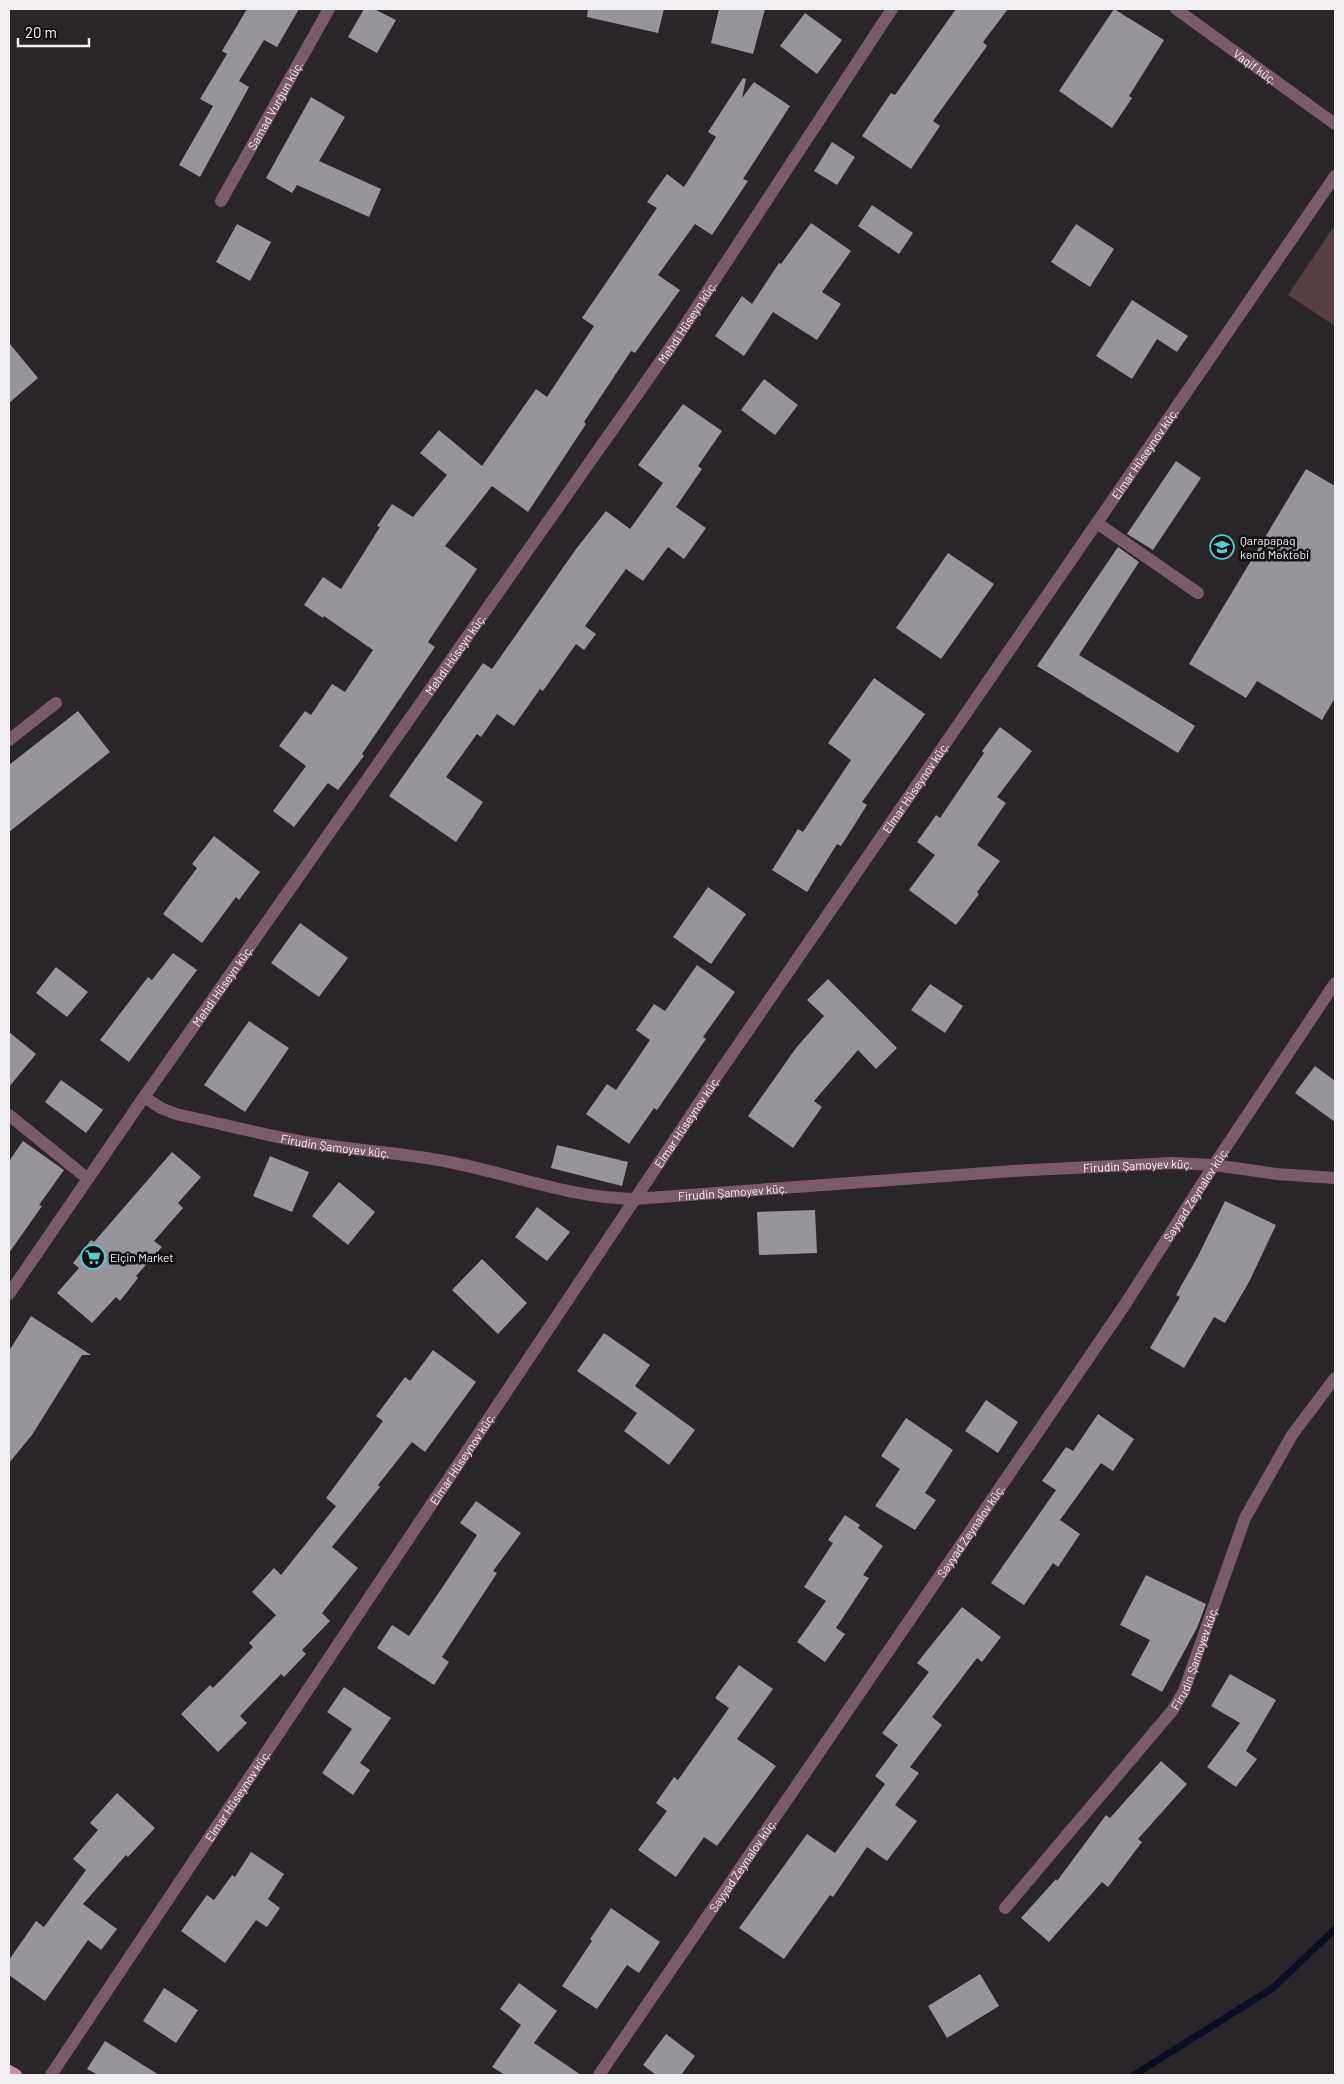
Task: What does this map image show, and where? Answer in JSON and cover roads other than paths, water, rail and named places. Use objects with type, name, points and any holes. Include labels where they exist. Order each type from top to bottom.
[{"type":"main road","points":[[9,2071],[16,2075]]},
{"type":"street","name":"Səməd Vurğun küç.","points":[[221,201],[329,9]]},
{"type":"street","name":"Mehdi Hüseyn küç.","points":[[9,1294],[144,1097],[672,345],[892,9]]},
{"type":"street","name":"Vaqif küç.","points":[[1176,9],[1335,124]]},
{"type":"street","name":"Elmar Hüseynov küç.","points":[[51,2075],[634,1199],[1335,176]]},
{"type":"street","points":[[1097,523],[1198,593]]},
{"type":"street","points":[[9,740],[56,702]]},
{"type":"street","name":"Səyyad Zeynalov küç.","points":[[598,2075],[1124,1306],[1214,1165],[1335,983]]},
{"type":"street","name":"Firudin Şamoyev küç.","points":[[144,1097],[176,1114],[277,1136],[317,1144],[450,1162],[584,1195],[634,1199],[1013,1171],[1172,1163],[1214,1165],[1277,1174],[1335,1178]]},
{"type":"street","points":[[9,1115],[88,1179]]},
{"type":"street","name":"Firudin Şamoyev küç.","points":[[1005,1908],[1172,1710],[1184,1691],[1245,1518],[1292,1435],[1335,1378]]},
{"type":"waterway","points":[[1134,2075],[1273,1988],[1335,1929]]},
{"type":"place","name":"Qarapapaq kənd Məktəbi","points":[[1222,547]]},
{"type":"place","name":"Elçin Market","points":[[93,1257]]}]
